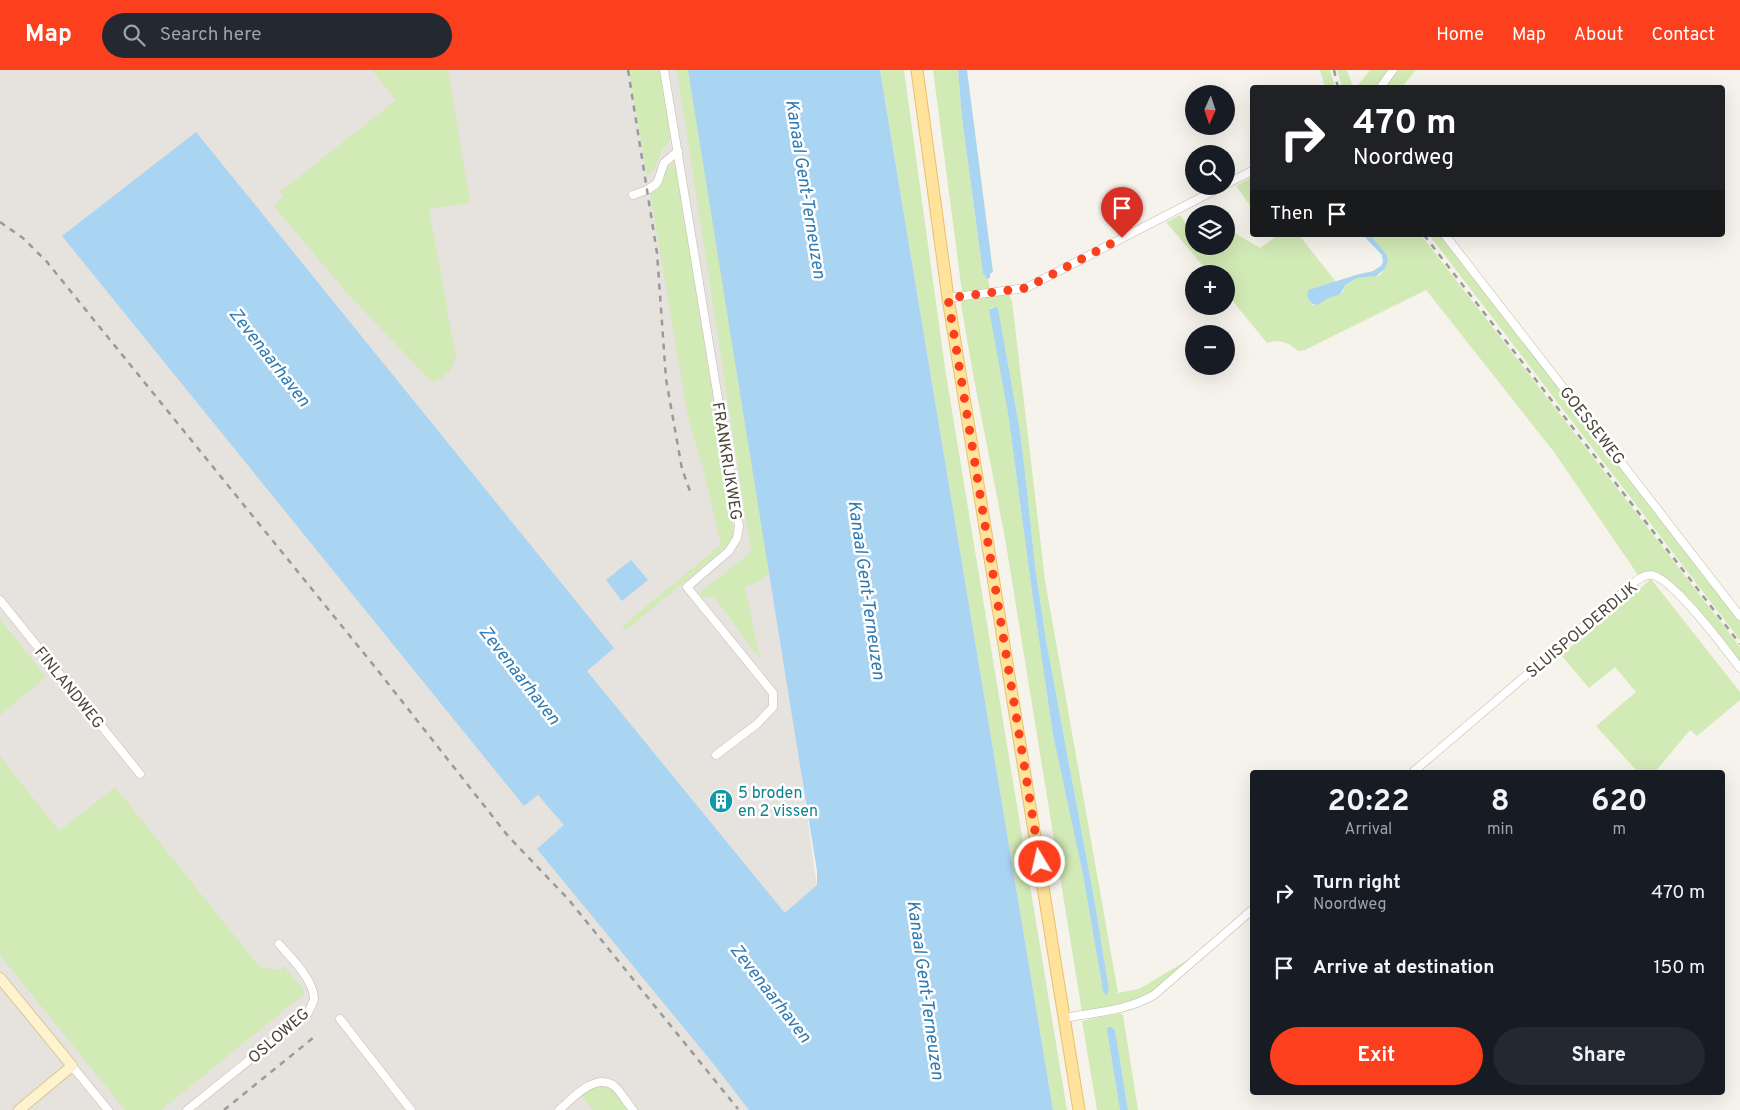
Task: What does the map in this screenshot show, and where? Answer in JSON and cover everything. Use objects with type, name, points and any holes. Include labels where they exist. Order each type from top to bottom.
[{"type":"main road","points":[[917,70],[948,298],[1080,1110]]},
{"type":"street","name":"FRANKRIJKWEG","points":[[664,70],[739,526],[737,538],[729,551],[687,587],[773,694],[773,707],[757,724],[716,755]]},
{"type":"street","points":[[1382,85],[1393,70]]},
{"type":"street","points":[[633,195],[644,192],[655,185],[664,163],[678,151]]},
{"type":"street","points":[[1235,180],[1250,172]]},
{"type":"street","points":[[948,298],[1026,288],[1206,195]]},
{"type":"street","name":"GOESSEWEG","points":[[1447,237],[1740,616]]},
{"type":"street","name":"SLUISPOLDERDIJK","points":[[1415,770],[1636,581],[1650,574],[1662,579],[1693,609],[1740,668]]},
{"type":"street","name":"FINLANDWEG","points":[[0,600],[140,774]]},
{"type":"street","points":[[1065,1018],[1117,1010],[1141,1002],[1154,995],[1250,912]]},
{"type":"street","name":"OSLOWEG","points":[[187,1110],[308,1013],[314,999],[311,986],[303,973],[279,944]]},
{"type":"street","points":[[0,978],[108,1110]]},
{"type":"street","points":[[340,1019],[411,1110]]},
{"type":"street","points":[[19,1110],[72,1066]]},
{"type":"street","points":[[558,1110],[591,1084],[601,1082],[613,1086],[633,1110]]},
{"type":"shaded area","points":[[0,70],[704,70],[848,1110],[0,1110]]},
{"type":"shaded area","points":[[669,70],[675,70],[692,178],[686,179]]},
{"type":"green space","points":[[372,70],[448,70],[470,203],[429,209],[456,358],[447,373],[440,379],[432,382],[347,293],[274,206],[283,197],[280,192],[396,100]]},
{"type":"green space","points":[[629,70],[662,70],[672,138],[662,150],[653,172],[647,176]]},
{"type":"green space","points":[[677,70],[688,70],[770,572],[761,581],[745,587],[760,659],[714,597],[702,597],[700,594],[751,552]]},
{"type":"green space","points":[[880,70],[904,70],[945,368],[1067,1110],[1053,1110]]},
{"type":"green space","points":[[933,70],[958,70],[962,118],[983,274],[988,279],[990,290],[962,292]]},
{"type":"green space","points":[[1320,70],[1330,70],[1334,85],[1324,85]]},
{"type":"green space","points":[[1337,70],[1347,70],[1352,85],[1341,85]]},
{"type":"green space","points":[[1370,70],[1390,70],[1379,85],[1358,85]]},
{"type":"green space","points":[[1396,70],[1416,70],[1404,85],[1384,85]]},
{"type":"green space","points":[[673,164],[678,166],[713,400],[732,509],[733,536],[729,543],[713,558],[627,629],[621,627],[721,545],[705,476],[688,417],[650,193],[658,186],[665,171]]},
{"type":"green space","points":[[1250,178],[1250,205],[1236,186]]},
{"type":"green space","points":[[1180,215],[1185,222],[1185,244],[1166,222]]},
{"type":"green space","points":[[1235,233],[1260,248],[1275,237],[1301,237],[1336,282],[1308,290],[1307,296],[1312,304],[1316,305],[1325,299],[1343,292],[1345,285],[1357,278],[1380,275],[1385,269],[1386,254],[1372,237],[1423,237],[1740,647],[1740,664],[1696,609],[1656,572],[1638,575],[1554,452],[1426,290],[1305,350],[1298,351],[1287,343],[1280,341],[1267,343],[1235,304],[1235,265],[1202,265],[1194,255],[1235,255]]},
{"type":"green space","points":[[1431,237],[1445,237],[1740,620],[1740,640]]},
{"type":"green space","points":[[1004,294],[1009,295],[1012,301],[1045,580],[1118,993],[1139,989],[1196,955],[1146,998],[1126,1004],[1082,1012],[1005,538],[973,374],[961,299]],"holes":[[[991,307],[998,308],[1020,431],[1035,566],[1046,640],[1096,909],[1109,993],[1103,991],[1083,875],[1053,735],[1008,413]]]},
{"type":"green space","points":[[1651,579],[1740,692],[1740,700],[1697,736],[1690,730],[1657,770],[1636,770],[1596,726],[1636,692],[1615,667],[1589,688],[1561,655]]},
{"type":"green space","points":[[0,619],[46,677],[0,715]]},
{"type":"green space","points":[[0,756],[59,831],[115,787],[254,960],[263,968],[280,970],[284,966],[303,989],[304,994],[161,1110],[125,1110],[0,955]]},
{"type":"green space","points":[[1119,1013],[1123,1015],[1138,1110],[1128,1110],[1115,1030],[1107,1031],[1120,1110],[1097,1110],[1082,1021]]},
{"type":"green space","points":[[595,1085],[608,1086],[630,1110],[593,1110],[581,1095]]},
{"type":"water","points":[[688,70],[880,70],[1053,1110],[749,1110],[712,1062],[537,849],[564,825],[538,795],[524,806],[62,236],[196,132],[614,648],[587,671],[784,912],[786,912],[817,885],[817,871]]},
{"type":"water","points":[[958,70],[967,70],[993,272],[990,274],[990,278],[986,279],[983,274],[962,118]]},
{"type":"water","points":[[1365,237],[1372,237],[1386,254],[1388,261],[1385,269],[1376,276],[1357,278],[1345,285],[1339,294],[1326,299],[1318,305],[1312,303],[1307,296],[1308,290],[1373,271],[1381,266],[1383,262],[1382,255]]},
{"type":"water","points":[[994,307],[998,308],[1020,431],[1035,566],[1046,640],[1096,909],[1109,991],[1106,995],[1103,991],[1083,875],[1053,735],[1008,413],[989,310]]},
{"type":"water","points":[[631,560],[648,580],[622,601],[606,580]]},
{"type":"water","points":[[1108,1027],[1115,1030],[1128,1110],[1120,1110],[1107,1031]]},
{"type":"railway","points":[[628,70],[657,253],[666,379],[682,469],[691,494]]},
{"type":"railway","points":[[1334,70],[1337,85]]},
{"type":"railway","points":[[0,222],[23,238],[47,262],[375,667],[508,836],[569,900],[738,1109]]},
{"type":"railway","points":[[1426,237],[1740,644]]},
{"type":"railway","points":[[224,1110],[313,1038]]},
{"type":"place","name":"5 broden en 2 vissen","points":[[721,801]]},
{"type":"route","points":[[1040,862],[948,298],[1026,288],[1122,238]]},
{"type":"water label","name":"Kanaal Gent-Terneuzen","points":[[806,189]]},
{"type":"water label","name":"Zevenaarhaven","points":[[270,357]]},
{"type":"water label","name":"Kanaal Gent-Terneuzen","points":[[867,590]]},
{"type":"water label","name":"Zevenaarhaven","points":[[520,675]]},
{"type":"water label","name":"Kanaal Gent-Terneuzen","points":[[926,990]]},
{"type":"water label","name":"Zevenaarhaven","points":[[771,993]]}]
